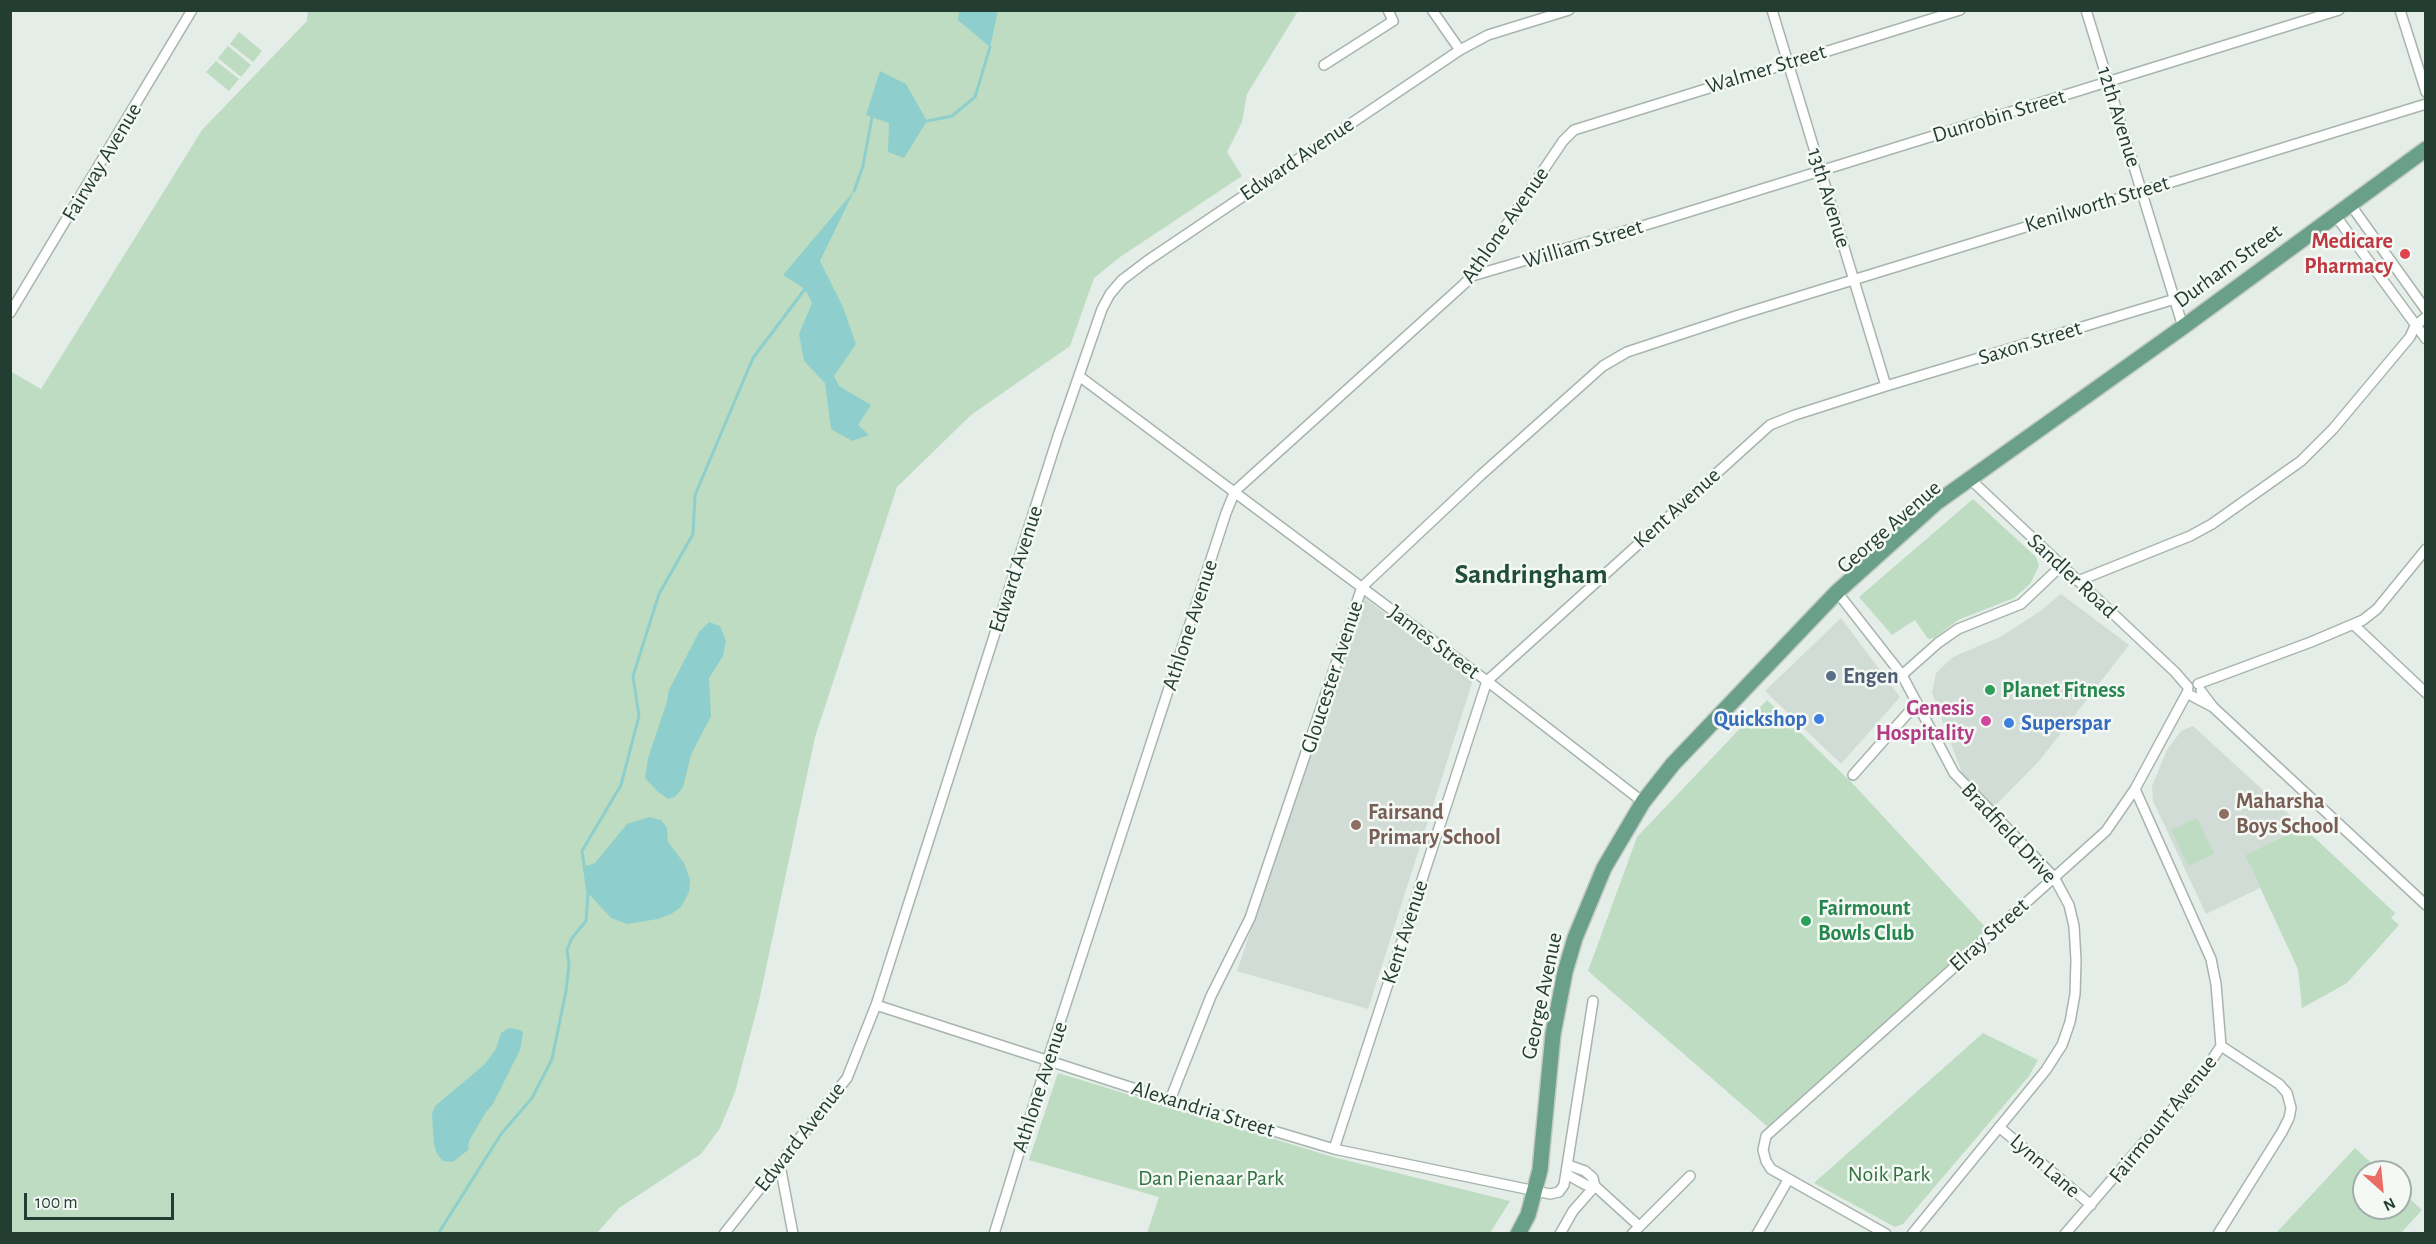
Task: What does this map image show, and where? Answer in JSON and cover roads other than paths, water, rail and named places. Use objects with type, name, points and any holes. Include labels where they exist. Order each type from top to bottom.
[{"type":"main road","name":"Durham Street","points":[[1972,481],[2011,448],[2057,418],[2426,149]]},
{"type":"main road","name":"George Avenue","points":[[1518,1233],[1528,1215],[1540,1170],[1553,1034],[1565,972],[1575,938],[1600,878],[1643,801],[1694,741],[1836,596],[1907,528],[1972,481]]},
{"type":"street","name":"Fairway Avenue","points":[[10,313],[192,10]]},
{"type":"street","points":[[1324,66],[1393,21],[1388,10]]},
{"type":"street","points":[[1432,10],[1460,50]]},
{"type":"street","name":"Edward Avenue","points":[[724,1233],[847,1078],[876,1005],[1079,376],[1102,309],[1110,294],[1122,280],[1474,41],[1569,10]]},
{"type":"street","name":"13th Avenue","points":[[1772,10],[1886,386]]},
{"type":"street","name":"Walmer Street","points":[[1574,130],[1960,10]]},
{"type":"street","name":"12th Avenue","points":[[2086,10],[2183,327]]},
{"type":"street","name":"Dunrobin Street","points":[[1659,221],[2108,84],[2339,10]]},
{"type":"street","points":[[2400,10],[2426,92]]},
{"type":"street","name":"Kenilworth Street","points":[[1768,305],[2426,104]]},
{"type":"street","name":"Athlone Avenue","points":[[994,1233],[1048,1059],[1235,491],[1472,276],[1563,141],[1574,130]]},
{"type":"street","points":[[2350,204],[2426,310]]},
{"type":"street","points":[[2335,215],[2425,337]]},
{"type":"street","name":"William Street","points":[[1472,276],[1659,221]]},
{"type":"street","name":"Saxon Street","points":[[1886,386],[2175,299]]},
{"type":"street","name":"Gloucester Avenue","points":[[1170,1100],[1211,996],[1250,918],[1362,587],[1603,366],[1627,352],[1768,305]]},
{"type":"street","points":[[2078,581],[2190,536],[2212,524],[2301,461],[2333,429],[2410,337],[2415,326],[2426,317]]},
{"type":"street","points":[[2410,337],[2425,337]]},
{"type":"street","name":"James Street","points":[[1079,376],[1235,491],[1643,801]]},
{"type":"street","name":"Kent Avenue","points":[[1334,1149],[1487,681],[1770,425],[1886,386]]},
{"type":"street","name":"Sandler Road","points":[[1972,481],[2426,905]]},
{"type":"street","name":"Elray Street","points":[[1788,1180],[1771,1169],[1766,1161],[1763,1150],[1766,1136],[2106,831],[2135,789],[2179,707],[2194,689],[2354,626],[2377,609],[2426,549]]},
{"type":"street","points":[[1902,675],[1938,643],[1958,629],[2021,604],[2061,566]]},
{"type":"street","name":"Bradfield Drive","points":[[1836,596],[1902,675],[1954,773],[2054,877],[2069,905],[2074,926],[2076,960],[2073,1008],[2062,1045],[2046,1070],[1912,1233]]},
{"type":"street","points":[[2354,626],[2426,693]]},
{"type":"street","points":[[1853,775],[1916,704]]},
{"type":"street","name":"Fairmount Avenue","points":[[2065,1233],[2202,1075],[2221,1046],[2216,984],[2211,959],[2135,789]]},
{"type":"street","points":[[1536,1191],[1550,1194],[1559,1192],[1564,1185],[1593,1001]]},
{"type":"street","name":"Alexandria Street","points":[[876,1005],[1170,1100],[1334,1149],[1536,1191]]},
{"type":"street","points":[[2218,1233],[2282,1132],[2291,1108],[2287,1093],[2279,1084],[2221,1046]]},
{"type":"street","name":"Lynn Lane","points":[[1999,1126],[2091,1205]]},
{"type":"street","points":[[780,1165],[793,1233]]},
{"type":"street","points":[[1567,1169],[1585,1171],[1593,1178],[1595,1186],[1636,1230],[1690,1176]]},
{"type":"street","points":[[1757,1233],[1788,1180],[1886,1233]]},
{"type":"street","points":[[1560,1233],[1572,1211],[1595,1186]]},
{"type":"water","points":[[959,10],[998,11],[990,47],[958,20]]},
{"type":"water","points":[[880,71],[906,84],[927,121],[904,158],[888,152],[889,123],[866,115]]},
{"type":"water","points":[[854,191],[820,261],[843,307],[856,344],[834,376],[839,386],[871,405],[858,425],[869,435],[852,441],[831,429],[825,383],[804,361],[799,334],[812,303],[805,289],[783,275]]},
{"type":"water","points":[[709,622],[720,626],[726,641],[723,656],[709,678],[711,716],[691,755],[683,787],[675,797],[668,799],[645,778],[648,758],[669,690],[699,632]]},
{"type":"water","points":[[649,817],[661,820],[667,828],[668,842],[684,863],[690,880],[689,892],[681,907],[671,914],[658,919],[627,924],[611,918],[588,893],[583,867],[595,863],[627,824]]},
{"type":"water","points":[[509,1028],[521,1030],[523,1033],[520,1050],[493,1104],[469,1141],[468,1150],[453,1162],[443,1161],[437,1154],[434,1144],[432,1114],[435,1106],[485,1064],[496,1049],[501,1033]]},
{"type":"waterway","points":[[927,121],[952,116],[975,97],[990,47]]},
{"type":"waterway","points":[[854,191],[863,166],[872,117]]},
{"type":"waterway","points":[[438,1234],[501,1134],[532,1098],[552,1059],[566,991],[569,964],[567,950],[572,938],[586,921],[588,893],[582,851],[621,785],[639,716],[633,676],[659,594],[693,534],[695,495],[753,358],[805,289]]},
{"type":"place","name":"Medicare Pharmacy","points":[[2405,254]]},
{"type":"place","name":"Engen","points":[[1831,676]]},
{"type":"place","name":"Planet Fitness","points":[[1990,690]]},
{"type":"place","name":"Quickshop","points":[[1819,719]]},
{"type":"place","name":"Genesis Hospitality","points":[[1986,721]]},
{"type":"place","name":"Superspar","points":[[2009,723]]},
{"type":"place","name":"Maharsha Boys School","points":[[2224,814]]},
{"type":"place","name":"Fairsand Primary School","points":[[1356,825]]},
{"type":"place","name":"Fairmount Bowls Club","points":[[1806,921]]},
{"type":"district","name":"Sandringham","points":[[1531,575]]},
{"type":"park label","name":"Noik Park","points":[[1889,1174]]},
{"type":"park label","name":"Dan Pienaar Park","points":[[1211,1178]]}]
